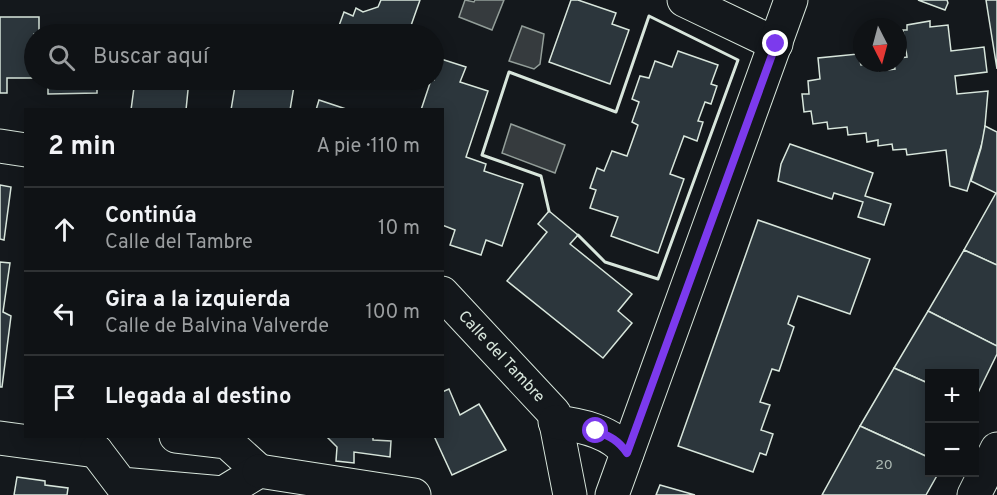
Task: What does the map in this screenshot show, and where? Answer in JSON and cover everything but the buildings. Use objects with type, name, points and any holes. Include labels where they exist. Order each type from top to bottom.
[{"type":"street","points":[[684,0],[776,44]]},
{"type":"street","points":[[612,495],[791,0]]},
{"type":"street","points":[[0,146],[24,150]]},
{"type":"street","name":"Calle del Tambre","points":[[444,295],[554,413],[570,495]]},
{"type":"street","points":[[555,422],[596,431],[611,437],[621,444],[627,453]]},
{"type":"street","points":[[0,438],[107,444],[121,484],[223,493],[259,471]]},
{"type":"street","points":[[193,438],[227,442],[259,471],[414,495]]},
{"type":"street","points":[[974,495],[997,449]]},
{"type":"shaded area","points":[[465,0],[474,2],[475,0],[504,0],[492,30],[459,17]]},
{"type":"shaded area","points":[[522,26],[544,34],[540,64],[534,69],[509,61]]},
{"type":"shaded area","points":[[511,124],[565,145],[555,173],[502,153]]},
{"type":"wall","points":[[549,211],[541,176],[482,155],[509,72],[616,112],[649,16],[738,60],[658,279],[605,262],[578,235]]},
{"type":"route","points":[[596,431],[621,444],[627,453],[776,44]]}]
